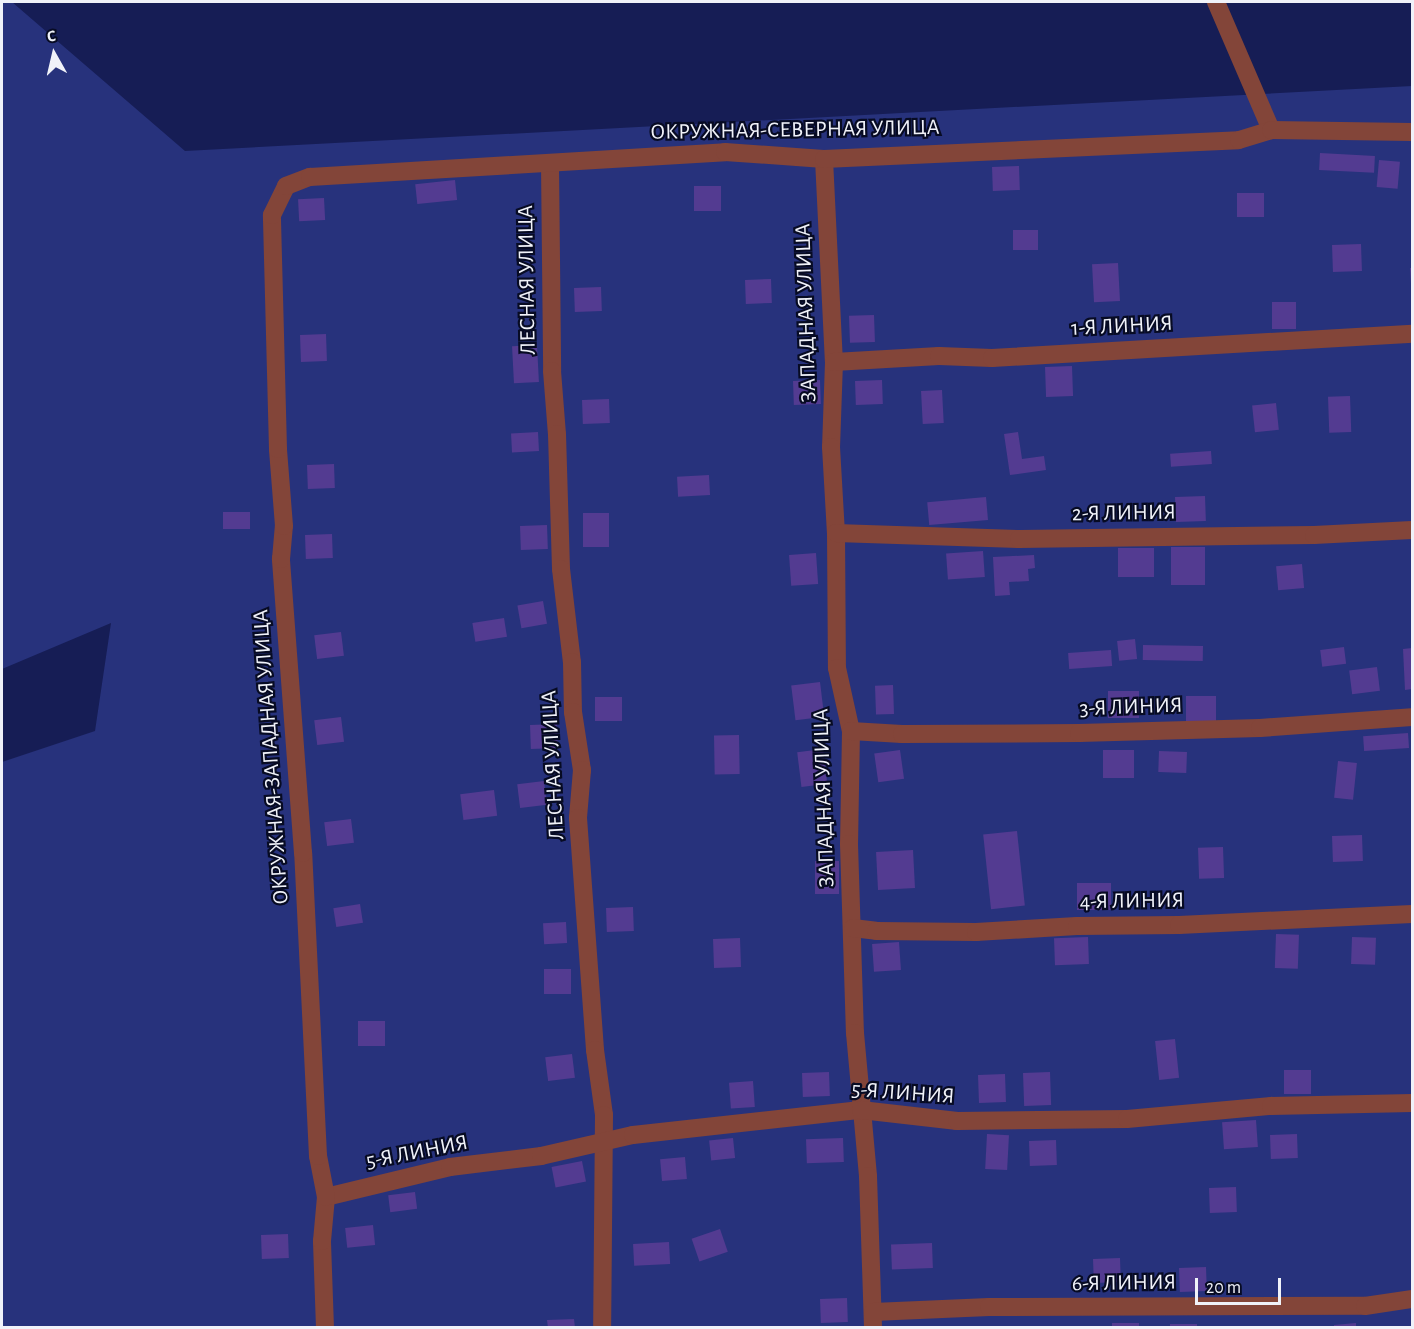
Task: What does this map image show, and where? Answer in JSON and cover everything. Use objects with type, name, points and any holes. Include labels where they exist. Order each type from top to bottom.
[{"type":"street","points":[[1216,2],[1271,130]]},
{"type":"street","name":"ОКРУЖНАЯ-СЕВЕРНАЯ УЛИЦА","points":[[286,186],[310,177],[725,152],[824,159],[1239,140],[1271,130],[1413,132]]},
{"type":"street","name":"ЗАПАДНАЯ УЛИЦА","points":[[824,159],[834,362],[831,447],[836,534],[837,668],[851,731],[849,844],[855,1033],[873,1247],[873,1320]]},
{"type":"street","name":"ЛЕСНАЯ УЛИЦА","points":[[550,164],[552,371],[557,434],[561,569],[572,662],[573,712],[582,770],[578,818],[595,1050],[604,1115],[602,1328]]},
{"type":"street","name":"ОКРУЖНАЯ-ЗАПАДНАЯ УЛИЦА","points":[[286,186],[272,215],[278,449],[284,526],[281,559],[303,853],[318,1156],[326,1197],[322,1241],[325,1328]]},
{"type":"street","name":"1-Я ЛИНИЯ","points":[[834,362],[939,356],[992,358],[1413,334]]},
{"type":"street","name":"2-Я ЛИНИЯ","points":[[836,534],[1019,539],[1314,535],[1413,530]]},
{"type":"street","name":"3-Я ЛИНИЯ","points":[[851,731],[902,734],[1079,733],[1260,728],[1413,717]]},
{"type":"street","name":"4-Я ЛИНИЯ","points":[[853,928],[876,932],[976,932],[1077,926],[1179,925],[1413,914]]},
{"type":"street","name":"5-Я ЛИНИЯ","points":[[326,1197],[450,1167],[541,1156],[603,1140],[861,1110],[957,1121],[1127,1119],[1271,1106],[1413,1103]]},
{"type":"street","name":"6-Я ЛИНИЯ","points":[[873,1320],[989,1307],[1365,1306],[1413,1299]]},
{"type":"shaded area","points":[[2,2],[12,2],[185,151],[1412,86],[1412,1327],[2,1327],[2,762],[95,731],[111,623],[2,669]]},
{"type":"building","points":[[1320,153],[1375,156],[1374,173],[1319,170]]},
{"type":"building","points":[[1379,160],[1400,162],[1398,189],[1377,187]]},
{"type":"building","points":[[1019,166],[1020,190],[993,191],[992,167]]},
{"type":"building","points":[[455,180],[457,200],[417,204],[415,184]]},
{"type":"building","points":[[694,186],[721,186],[721,211],[694,211]]},
{"type":"building","points":[[1237,193],[1264,193],[1264,217],[1237,217]]},
{"type":"building","points":[[324,198],[325,220],[299,221],[298,199]]},
{"type":"building","points":[[1013,230],[1038,230],[1038,250],[1013,250]]},
{"type":"building","points":[[1361,244],[1362,271],[1333,272],[1332,245]]},
{"type":"building","points":[[1118,263],[1120,301],[1094,302],[1092,264]]},
{"type":"building","points":[[1410,268],[1412,268],[1412,284],[1411,284]]},
{"type":"building","points":[[771,279],[772,303],[746,304],[745,280]]},
{"type":"building","points":[[601,287],[602,311],[575,312],[574,288]]},
{"type":"building","points":[[1272,302],[1296,302],[1296,329],[1272,329]]},
{"type":"building","points":[[874,315],[875,342],[850,343],[849,316]]},
{"type":"building","points":[[326,334],[327,361],[301,362],[300,335]]},
{"type":"building","points":[[537,345],[539,382],[514,383],[512,346]]},
{"type":"building","points":[[1072,366],[1073,396],[1046,397],[1045,367]]},
{"type":"building","points":[[820,380],[821,404],[794,405],[793,381]]},
{"type":"building","points":[[882,380],[883,404],[856,405],[855,381]]},
{"type":"building","points":[[942,390],[944,423],[923,424],[921,391]]},
{"type":"building","points":[[1350,396],[1351,432],[1329,433],[1328,397]]},
{"type":"building","points":[[609,399],[610,423],[583,424],[582,400]]},
{"type":"building","points":[[1276,403],[1279,430],[1255,432],[1252,406]]},
{"type":"building","points":[[538,432],[539,451],[512,452],[511,433]]},
{"type":"building","points":[[1018,432],[1022,459],[1044,456],[1046,470],[1010,475],[1004,434]]},
{"type":"building","points":[[1211,451],[1212,464],[1171,467],[1170,454]]},
{"type":"building","points":[[334,464],[335,488],[308,489],[307,465]]},
{"type":"building","points":[[709,475],[710,495],[678,497],[677,477]]},
{"type":"building","points":[[1205,496],[1206,521],[1176,522],[1175,497]]},
{"type":"building","points":[[986,497],[988,520],[929,525],[927,502]]},
{"type":"building","points":[[223,512],[250,512],[250,529],[223,529]]},
{"type":"building","points":[[583,513],[609,513],[609,547],[583,547]]},
{"type":"building","points":[[547,525],[548,549],[521,550],[520,526]]},
{"type":"building","points":[[332,534],[333,558],[306,559],[305,535]]},
{"type":"building","points":[[1171,547],[1205,547],[1205,585],[1171,585]]},
{"type":"building","points":[[1118,548],[1154,548],[1154,577],[1118,577]]},
{"type":"building","points":[[983,551],[985,577],[948,580],[946,554]]},
{"type":"building","points":[[816,553],[818,584],[791,586],[789,555]]},
{"type":"building","points":[[1034,555],[1035,568],[1028,569],[1029,581],[1009,582],[1010,595],[995,596],[993,557]]},
{"type":"building","points":[[1302,564],[1304,588],[1278,590],[1276,566]]},
{"type":"building","points":[[543,601],[547,624],[521,628],[517,606]]},
{"type":"building","points":[[504,618],[507,637],[475,642],[472,623]]},
{"type":"building","points":[[341,632],[344,656],[317,659],[314,635]]},
{"type":"building","points":[[1135,639],[1137,659],[1119,661],[1117,641]]},
{"type":"building","points":[[1143,645],[1203,646],[1203,661],[1143,660]]},
{"type":"building","points":[[1344,647],[1346,664],[1322,667],[1320,650]]},
{"type":"building","points":[[1412,648],[1412,689],[1405,690],[1403,649]]},
{"type":"building","points":[[1111,650],[1112,666],[1069,669],[1068,653]]},
{"type":"building","points":[[1377,667],[1380,691],[1352,694],[1349,670]]},
{"type":"building","points":[[820,682],[824,717],[795,720],[791,686]]},
{"type":"building","points":[[893,685],[894,714],[876,715],[875,686]]},
{"type":"building","points":[[1108,691],[1139,691],[1139,718],[1108,718]]},
{"type":"building","points":[[1186,696],[1216,696],[1216,725],[1186,725]]},
{"type":"building","points":[[595,697],[622,697],[622,721],[595,721]]},
{"type":"building","points":[[341,717],[344,742],[317,745],[314,720]]},
{"type":"building","points":[[557,724],[558,748],[531,749],[530,725]]},
{"type":"building","points":[[1408,733],[1409,748],[1364,751],[1363,736]]},
{"type":"building","points":[[714,735],[739,735],[740,774],[715,774]]},
{"type":"building","points":[[823,749],[827,784],[801,787],[797,752]]},
{"type":"building","points":[[900,750],[904,779],[878,782],[874,754]]},
{"type":"building","points":[[1103,750],[1134,750],[1134,778],[1103,778]]},
{"type":"building","points":[[1159,751],[1187,752],[1186,773],[1158,772]]},
{"type":"building","points":[[1338,761],[1357,763],[1353,800],[1334,798]]},
{"type":"building","points":[[544,781],[547,805],[520,808],[517,784]]},
{"type":"building","points":[[494,790],[497,816],[463,820],[460,794]]},
{"type":"building","points":[[351,819],[354,843],[327,846],[324,822]]},
{"type":"building","points":[[1017,831],[1025,906],[991,909],[983,835]]},
{"type":"building","points":[[1362,835],[1363,861],[1333,862],[1332,836]]},
{"type":"building","points":[[1223,847],[1224,878],[1199,879],[1198,848]]},
{"type":"building","points":[[913,850],[915,888],[878,890],[876,852]]},
{"type":"building","points":[[815,861],[839,861],[839,894],[815,894]]},
{"type":"building","points":[[1077,883],[1111,883],[1111,910],[1077,910]]},
{"type":"building","points":[[360,904],[363,923],[336,927],[333,908]]},
{"type":"building","points":[[633,907],[634,931],[607,932],[606,908]]},
{"type":"building","points":[[566,922],[567,943],[544,944],[543,923]]},
{"type":"building","points":[[1276,934],[1299,935],[1298,969],[1275,968]]},
{"type":"building","points":[[1088,937],[1089,964],[1055,965],[1054,938]]},
{"type":"building","points":[[1352,937],[1376,938],[1375,965],[1351,964]]},
{"type":"building","points":[[740,938],[741,967],[714,968],[713,939]]},
{"type":"building","points":[[899,942],[901,970],[874,972],[872,944]]},
{"type":"building","points":[[544,969],[571,969],[571,994],[544,994]]},
{"type":"building","points":[[358,1021],[385,1021],[385,1046],[358,1046]]},
{"type":"building","points":[[1175,1039],[1179,1078],[1159,1080],[1155,1041]]},
{"type":"building","points":[[572,1054],[575,1078],[548,1081],[545,1057]]},
{"type":"building","points":[[1284,1070],[1311,1070],[1311,1094],[1284,1094]]},
{"type":"building","points":[[829,1072],[830,1096],[803,1097],[802,1073]]},
{"type":"building","points":[[1050,1072],[1051,1105],[1024,1106],[1023,1073]]},
{"type":"building","points":[[1005,1074],[1006,1102],[979,1103],[978,1075]]},
{"type":"building","points":[[753,1081],[755,1107],[731,1109],[729,1083]]},
{"type":"building","points":[[1256,1120],[1258,1147],[1224,1149],[1222,1122]]},
{"type":"building","points":[[987,1134],[1009,1135],[1007,1170],[985,1169]]},
{"type":"building","points":[[1297,1134],[1298,1158],[1271,1159],[1270,1135]]},
{"type":"building","points":[[733,1138],[735,1158],[711,1160],[709,1141]]},
{"type":"building","points":[[843,1138],[844,1162],[807,1163],[806,1139]]},
{"type":"building","points":[[1056,1140],[1057,1165],[1030,1166],[1029,1141]]},
{"type":"building","points":[[685,1157],[687,1179],[662,1181],[660,1159]]},
{"type":"building","points":[[582,1161],[586,1182],[556,1188],[552,1167]]},
{"type":"building","points":[[1236,1187],[1237,1212],[1210,1213],[1209,1188]]},
{"type":"building","points":[[415,1192],[417,1209],[390,1212],[388,1195]]},
{"type":"building","points":[[373,1225],[375,1245],[347,1248],[345,1228]]},
{"type":"building","points":[[720,1229],[728,1252],[699,1261],[692,1239]]},
{"type":"building","points":[[288,1234],[289,1258],[262,1259],[261,1235]]},
{"type":"building","points":[[669,1242],[670,1264],[634,1266],[633,1244]]},
{"type":"building","points":[[932,1243],[933,1268],[892,1269],[891,1244]]},
{"type":"building","points":[[1120,1258],[1121,1282],[1094,1283],[1093,1259]]},
{"type":"building","points":[[1206,1267],[1207,1291],[1180,1292],[1179,1268]]},
{"type":"building","points":[[847,1298],[848,1322],[821,1323],[820,1299]]},
{"type":"building","points":[[574,1319],[575,1328],[548,1328],[547,1320]]},
{"type":"building","points":[[1112,1323],[1139,1323],[1139,1328],[1112,1328]]},
{"type":"building","points":[[1356,1323],[1356,1328],[1334,1328],[1334,1325]]},
{"type":"building","points":[[1170,1324],[1197,1324],[1197,1328],[1170,1328]]}]
